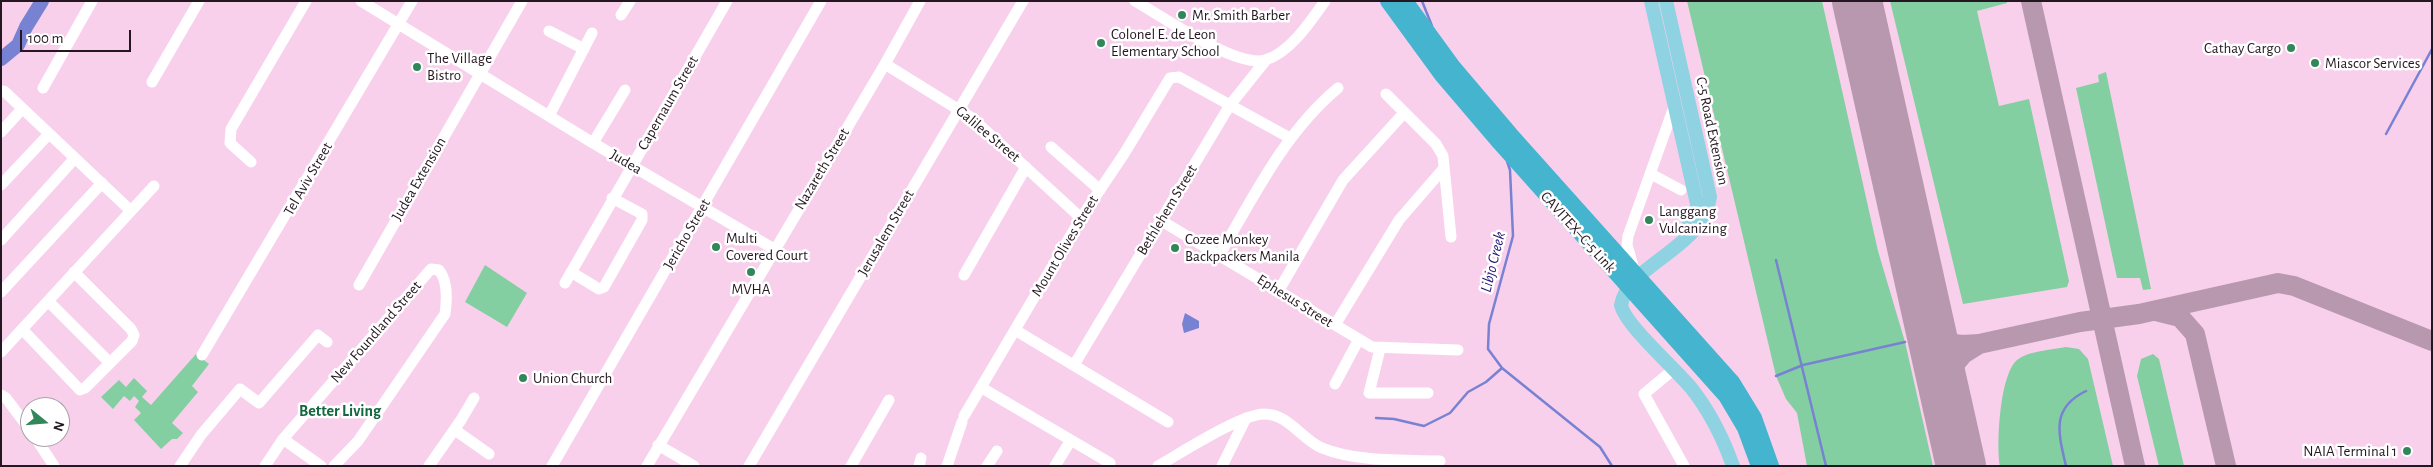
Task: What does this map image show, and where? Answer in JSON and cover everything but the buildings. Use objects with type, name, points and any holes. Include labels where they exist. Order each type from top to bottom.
[{"type":"highway","name":"CAVITEX–C-5 Link","points":[[1388,1],[1442,75],[1500,143],[1720,389],[1754,433],[1771,466]]},
{"type":"highway","name":"CAVITEX–C-5 Link","points":[[1405,1],[1453,67],[1510,134],[1732,382],[1750,410],[1759,466]]},
{"type":"main road","name":"C-5 Road Extension","points":[[1651,1],[1698,209],[1683,230],[1634,271],[1617,292],[1614,308],[1625,326],[1668,374],[1696,410],[1712,436],[1725,466]]},
{"type":"main road","name":"C-5 Road Extension","points":[[1666,1],[1708,188],[1709,204],[1692,232],[1678,246],[1639,277],[1624,295],[1621,304],[1627,318],[1680,375],[1704,406],[1718,429],[1734,466]]},
{"type":"street","points":[[43,88],[92,1]]},
{"type":"street","points":[[152,82],[199,1]]},
{"type":"street","points":[[251,162],[230,143],[231,129],[306,1]]},
{"type":"street","name":"Judea","points":[[361,1],[593,143],[774,249]]},
{"type":"street","name":"Tel Aviv Street","points":[[202,355],[412,1]]},
{"type":"street","name":"Judea Extension","points":[[359,285],[522,1]]},
{"type":"street","points":[[622,15],[630,1]]},
{"type":"street","name":"Capernaum Street","points":[[565,283],[612,198],[727,1]]},
{"type":"street","name":"Jericho Street","points":[[552,466],[822,1]]},
{"type":"street","name":"Nazareth Street","points":[[647,466],[885,64],[920,1]]},
{"type":"street","name":"Jerusalem Street","points":[[749,466],[1024,1]]},
{"type":"street","points":[[1135,1],[1226,53],[1254,61],[1266,60]]},
{"type":"street","name":"Bethlehem Street","points":[[1074,365],[1230,105],[1266,60],[1289,44],[1324,1]]},
{"type":"street","points":[[549,31],[584,49]]},
{"type":"street","points":[[549,116],[592,33]]},
{"type":"street","name":"Galilee Street","points":[[885,64],[959,108],[1026,166],[1080,218]]},
{"type":"street","name":"Mount Olives Street","points":[[947,466],[963,419],[1080,218],[1100,190],[1170,78],[1179,77],[1230,105]]},
{"type":"street","points":[[1220,254],[1290,138],[1326,98],[1338,88]]},
{"type":"street","points":[[1,91],[4,90],[131,211]]},
{"type":"street","points":[[593,143],[625,90]]},
{"type":"street","points":[[1386,94],[1436,144],[1443,156],[1452,237]]},
{"type":"street","points":[[1634,271],[1628,245],[1628,236],[1675,104]]},
{"type":"street","points":[[1230,105],[1290,138]]},
{"type":"street","points":[[1,132],[22,108]]},
{"type":"street","points":[[1279,290],[1344,180],[1404,113]]},
{"type":"street","points":[[1,185],[49,134]]},
{"type":"street","points":[[1051,147],[1100,190]]},
{"type":"street","points":[[1,240],[75,158]]},
{"type":"street","points":[[964,275],[1026,166]]},
{"type":"street","points":[[1335,325],[1399,220],[1444,168]]},
{"type":"street","points":[[1651,174],[1681,190]]},
{"type":"street","points":[[1,292],[102,183]]},
{"type":"street","points":[[1,352],[154,186]]},
{"type":"street","points":[[571,272],[599,289],[604,287],[642,220],[642,214],[612,198]]},
{"type":"street","name":"Ephesus Street","points":[[1160,220],[1220,254],[1359,340],[1380,349]]},
{"type":"street","name":"New Foundland Street","points":[[265,466],[283,439],[431,269],[439,270],[443,276],[447,301],[445,314],[358,441],[334,466]]},
{"type":"street","points":[[22,330],[80,390],[85,388],[132,341],[133,332],[74,272]]},
{"type":"street","points":[[48,301],[110,363]]},
{"type":"street","points":[[1015,330],[1168,422]]},
{"type":"street","points":[[180,466],[201,435],[240,389],[259,403],[318,335],[326,342]]},
{"type":"street","points":[[1335,384],[1359,340]]},
{"type":"street","points":[[1428,393],[1368,393],[1380,349],[1458,350]]},
{"type":"street","points":[[1668,374],[1644,394],[1684,466]]},
{"type":"street","points":[[982,388],[1110,463]]},
{"type":"street","points":[[1,396],[6,398],[20,417]]},
{"type":"street","points":[[428,466],[455,430],[474,398]]},
{"type":"street","points":[[851,466],[889,400]]},
{"type":"street","points":[[1158,466],[1246,418],[1264,414],[1282,417],[1316,445],[1350,461],[1412,463],[1440,461]]},
{"type":"street","points":[[1222,466],[1246,418]]},
{"type":"street","points":[[455,430],[489,454]]},
{"type":"street","points":[[283,439],[321,466]]},
{"type":"street","points":[[1055,466],[1071,440]]},
{"type":"street","points":[[658,445],[694,466]]},
{"type":"street","points":[[42,447],[54,466]]},
{"type":"street","points":[[988,466],[997,451]]},
{"type":"green space","points":[[1687,1],[1822,1],[1878,251],[1905,342],[1933,466],[1807,466],[1797,413],[1786,399],[1776,376]]},
{"type":"green space","points":[[1890,1],[2007,1],[2007,3],[1977,11],[1999,106],[2029,99],[2069,281],[2067,287],[1963,304]]},
{"type":"green space","points":[[2106,72],[2151,289],[2143,290],[2140,278],[2117,278],[2076,88],[2099,82],[2098,75]]},
{"type":"green space","points":[[485,265],[527,293],[507,327],[465,302]]},
{"type":"green space","points":[[2066,347],[2079,349],[2088,359],[2113,466],[2000,466],[1999,426],[2003,394],[2011,368],[2017,360],[2027,355]]},
{"type":"green space","points":[[196,354],[209,364],[192,386],[198,392],[172,423],[183,433],[177,439],[172,439],[161,449],[134,420],[141,413],[135,407],[139,401],[134,396],[130,401],[124,396],[113,409],[101,397],[119,380],[126,387],[134,378],[147,391],[142,397],[151,405]]},
{"type":"green space","points":[[2153,354],[2159,359],[2184,466],[2159,466],[2137,376],[2141,359]]},
{"type":"water","points":[[1185,313],[1199,321],[1199,328],[1184,333],[1182,324]]},
{"type":"waterway","points":[[1,59],[18,45],[26,27],[42,1]]},
{"type":"waterway","name":"Libjo Creek","points":[[1422,1],[1432,26]]},
{"type":"waterway","points":[[2386,134],[2432,49]]},
{"type":"waterway","name":"Libjo Creek","points":[[1507,161],[1510,170],[1513,236],[1489,324],[1488,349],[1502,368],[1600,447],[1612,466]]},
{"type":"waterway","points":[[1776,260],[1826,466]]},
{"type":"waterway","points":[[1776,376],[1803,365],[1905,342]]},
{"type":"waterway","points":[[1376,418],[1394,419],[1424,426],[1450,413],[1468,392],[1486,382],[1502,368]]},
{"type":"waterway","points":[[2066,466],[2060,432],[2062,413],[2067,405],[2086,391]]},
{"type":"taxiway","points":[[2031,1],[2135,466]]},
{"type":"taxiway","points":[[1949,409],[1948,383],[1953,366],[1963,354],[1979,344],[2080,322],[2139,314],[2278,283],[2294,286],[2432,341]]},
{"type":"taxiway","points":[[2156,311],[2180,317],[2195,334],[2226,466]]},
{"type":"taxiway","points":[[1928,317],[1937,333],[1948,342],[1961,345],[1979,344]]},
{"type":"runway","points":[[1857,1],[1961,466]]},
{"type":"place","name":"Mr. Smith Barber","points":[[1182,15]]},
{"type":"place","name":"Colonel E. de Leon Elementary School","points":[[1101,43]]},
{"type":"place","name":"Cathay Cargo","points":[[2291,48]]},
{"type":"place","name":"Miascor Services","points":[[2315,63]]},
{"type":"place","name":"The Village Bistro","points":[[417,67]]},
{"type":"place","name":"Langgang Vulcanizing","points":[[1649,220]]},
{"type":"place","name":"Multi Covered Court","points":[[716,247]]},
{"type":"place","name":"Cozee Monkey Backpackers Manila","points":[[1175,248]]},
{"type":"place","name":"MVHA","points":[[751,272]]},
{"type":"place","name":"Union Church","points":[[523,378]]},
{"type":"place","name":"NAIA Terminal 1","points":[[2407,451]]},
{"type":"district","name":"Better Living","points":[[340,411]]}]
